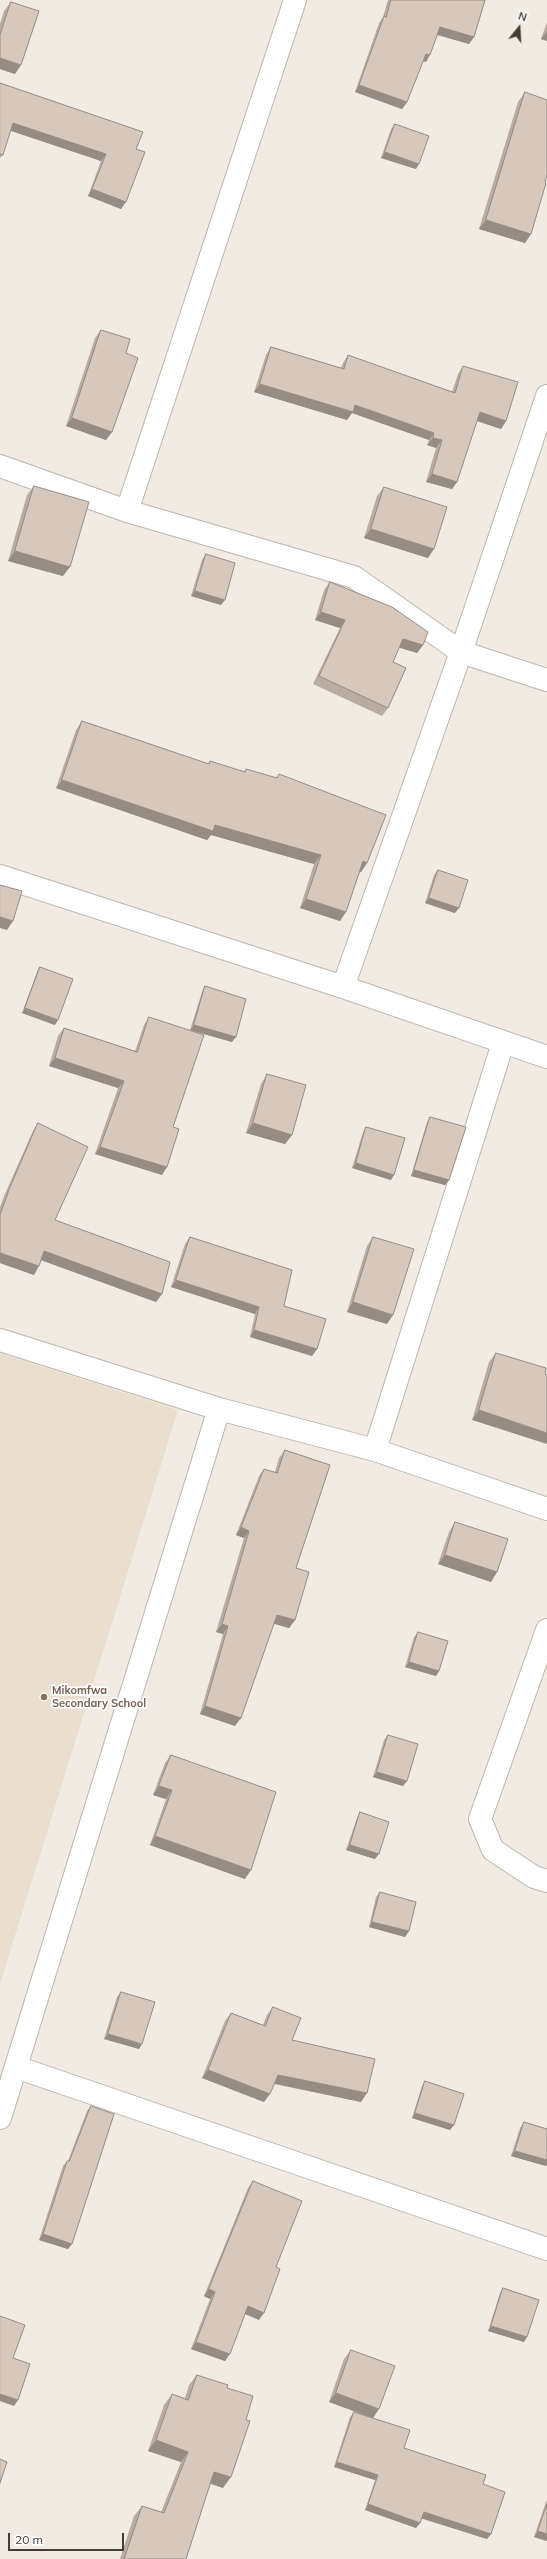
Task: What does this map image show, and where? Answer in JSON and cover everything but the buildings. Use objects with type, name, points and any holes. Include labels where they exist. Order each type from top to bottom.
[{"type":"street","points":[[127,511],[295,0]]},
{"type":"street","points":[[343,987],[461,652],[547,396]]},
{"type":"street","points":[[0,466],[127,511],[354,577],[461,652],[547,680]]},
{"type":"street","points":[[0,876],[343,987],[547,1057]]},
{"type":"street","points":[[376,1450],[503,1043]]},
{"type":"street","points":[[0,1340],[219,1409],[376,1450],[547,1509]]},
{"type":"street","points":[[0,2118],[219,1409]]},
{"type":"street","points":[[547,1630],[480,1819],[493,1850],[534,1877],[547,1881]]},
{"type":"street","points":[[16,2067],[547,2249]]},
{"type":"shaded area","name":"Mikomfwa Secondary School","points":[[0,1353],[178,1410],[0,1984]]},
{"type":"place","name":"Mikomfwa Secondary School","points":[[44,1697]]}]
